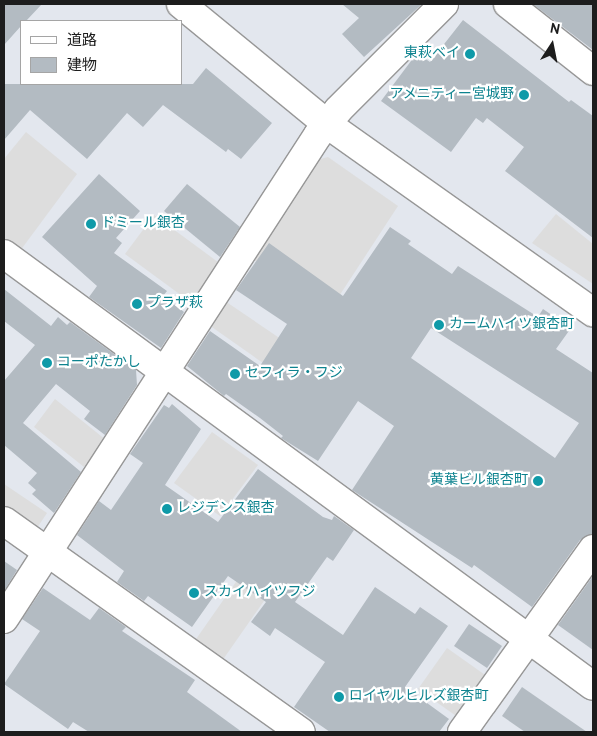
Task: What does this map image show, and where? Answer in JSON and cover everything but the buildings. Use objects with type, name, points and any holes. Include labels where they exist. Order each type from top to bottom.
[{"type":"street","points":[[181,4],[327,124],[593,312]]},
{"type":"street","points":[[4,619],[327,124],[444,4]]},
{"type":"street","points":[[508,4],[593,71]]},
{"type":"street","points":[[4,254],[167,371],[527,640],[593,686]]},
{"type":"street","points":[[4,521],[301,732]]},
{"type":"street","points":[[462,732],[593,549]]},
{"type":"shaded area","points":[[26,132],[77,174],[20,251],[4,238],[4,159]]},
{"type":"shaded area","points":[[328,157],[398,206],[328,313],[254,260],[317,160]]},
{"type":"shaded area","points":[[556,214],[593,244],[593,284],[532,243]]},
{"type":"shaded area","points":[[154,215],[222,265],[193,304],[125,254]]},
{"type":"shaded area","points":[[225,301],[297,350],[280,375],[209,325]]},
{"type":"shaded area","points":[[55,399],[106,440],[84,467],[34,427]]},
{"type":"shaded area","points":[[212,432],[258,465],[220,516],[174,483]]},
{"type":"shaded area","points":[[4,484],[47,513],[37,528],[4,506]]},
{"type":"shaded area","points":[[245,569],[273,588],[222,661],[194,642]]},
{"type":"shaded area","points":[[447,648],[488,677],[459,718],[418,689]]},
{"type":"place","name":"東萩ベイ","points":[[470,54]]},
{"type":"place","name":"アメニティー宮城野","points":[[524,95]]},
{"type":"place","name":"ドミール銀杏","points":[[91,224]]},
{"type":"place","name":"プラザ萩","points":[[137,304]]},
{"type":"place","name":"カームハイツ銀杏町","points":[[439,325]]},
{"type":"place","name":"コーポたかし","points":[[47,363]]},
{"type":"place","name":"セフィラ・フジ","points":[[235,374]]},
{"type":"place","name":"黄葉ビル銀杏町","points":[[538,481]]},
{"type":"place","name":"レジデンス銀杏","points":[[167,509]]},
{"type":"place","name":"スカイハイツフジ","points":[[194,593]]},
{"type":"place","name":"ロイヤルヒルズ銀杏町","points":[[339,697]]}]
